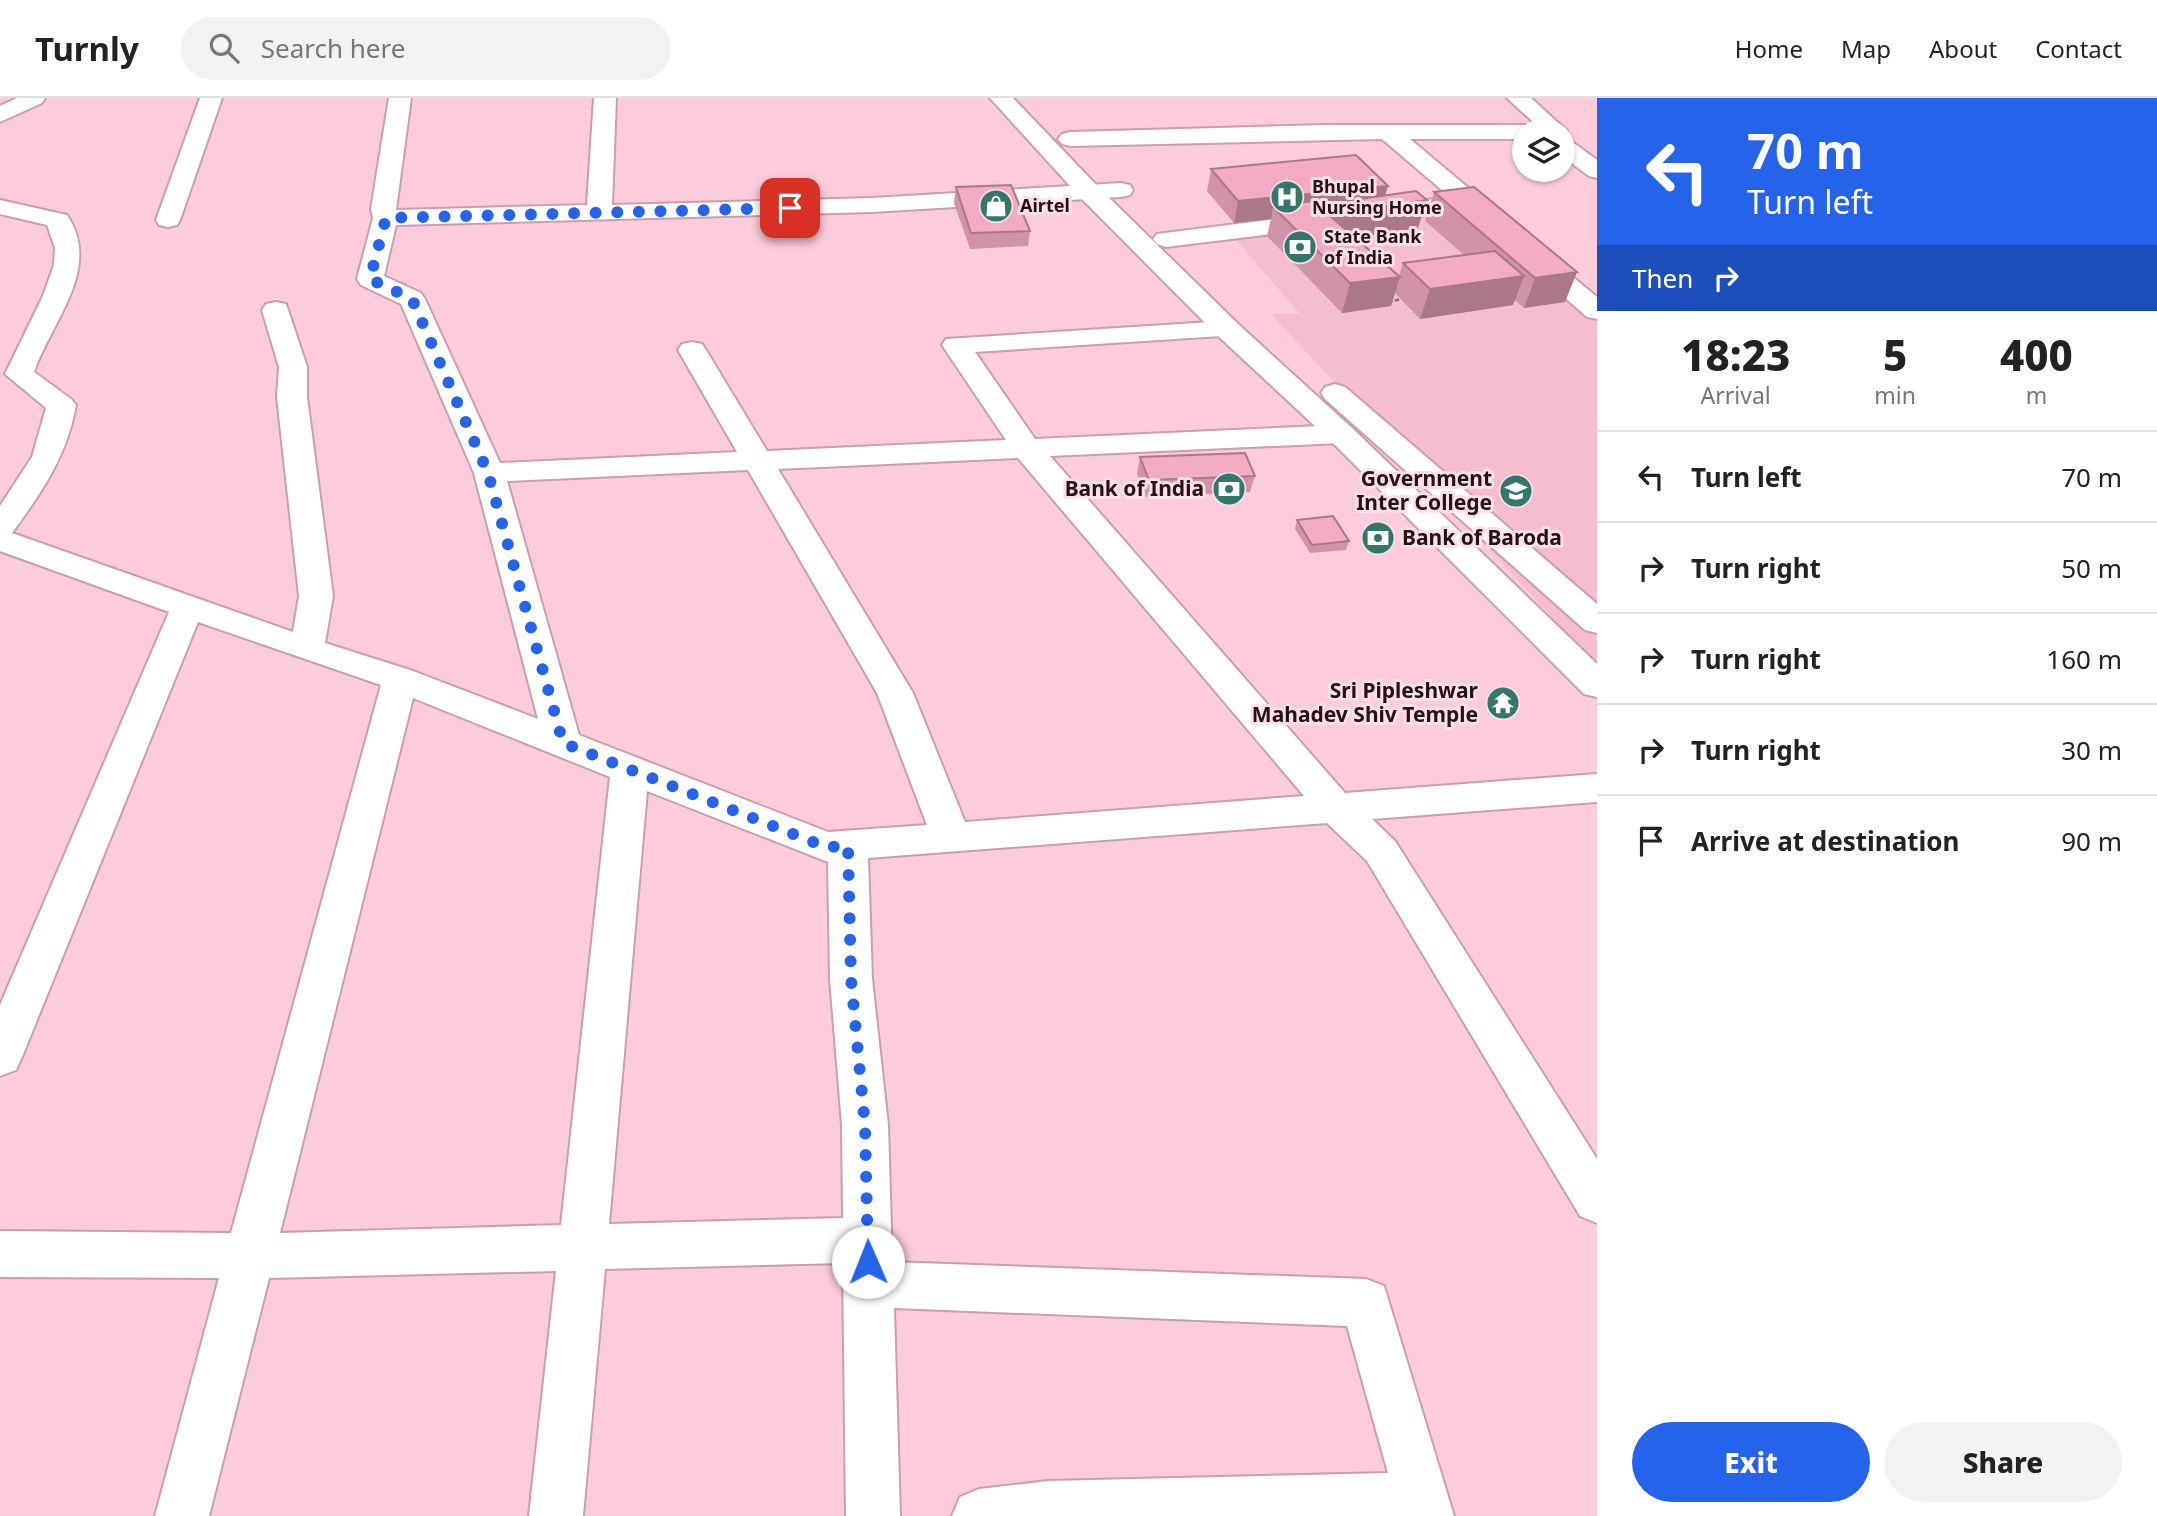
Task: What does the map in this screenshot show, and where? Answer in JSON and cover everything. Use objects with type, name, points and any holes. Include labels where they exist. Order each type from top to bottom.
[{"type":"street","points":[[0,115],[34,98]]},
{"type":"street","points":[[168,220],[211,98]]},
{"type":"street","points":[[400,98],[383,209],[386,218],[370,279],[412,299],[488,473],[563,743]]},
{"type":"street","points":[[599,212],[605,98]]},
{"type":"street","points":[[1001,98],[1090,193],[1227,329],[1341,433],[1597,685]]},
{"type":"street","points":[[1518,98],[1542,119]]},
{"type":"street","points":[[1054,118],[1070,139],[1166,239],[1376,430],[1597,622]]},
{"type":"street","points":[[1388,132],[1597,311]]},
{"type":"street","points":[[1070,139],[1512,132]]},
{"type":"street","points":[[1575,155],[1597,171]]},
{"type":"street","points":[[386,218],[872,205],[1121,190]]},
{"type":"street","points":[[1166,239],[1470,202]]},
{"type":"street","points":[[0,207],[58,220],[68,254],[59,290],[24,356],[19,374],[61,405],[58,431],[49,457],[0,528]]},
{"type":"street","points":[[276,310],[293,367],[292,397],[316,596],[307,649]]},
{"type":"street","points":[[1227,329],[956,345],[1026,448],[1334,806],[1381,850],[1597,1201]]},
{"type":"street","points":[[692,350],[895,693],[952,838]]},
{"type":"street","points":[[488,473],[1341,433]]},
{"type":"street","points":[[0,540],[307,649],[400,679],[826,847],[1334,806],[1597,788]]},
{"type":"street","points":[[0,1057],[188,606]]},
{"type":"street","points":[[182,1516],[400,679]]},
{"type":"street","points":[[556,1516],[630,770]]},
{"type":"street","points":[[848,846],[851,979],[865,1125],[873,1516]]},
{"type":"street","points":[[0,1255],[250,1256],[583,1248],[868,1262],[1366,1303],[1424,1508],[1048,1508],[979,1516]]},
{"type":"path","points":[[1387,303],[1401,299]]},
{"type":"shaded area","name":"Government Inter College","points":[[1460,208],[1595,312],[1579,315],[1597,315],[1597,666],[1271,314],[1300,314],[1232,235]]},
{"type":"building","points":[[1356,155],[1388,186],[1238,201],[1211,169]]},
{"type":"building","points":[[1011,185],[1030,231],[971,233],[956,187]]},
{"type":"building","points":[[1474,187],[1577,272],[1535,278],[1434,192]]},
{"type":"building","points":[[1416,191],[1427,200],[1336,213],[1325,204]]},
{"type":"building","points":[[1313,201],[1400,277],[1350,283],[1273,207]]},
{"type":"building","points":[[1495,251],[1524,276],[1430,289],[1403,263]]},
{"type":"building","points":[[1245,453],[1255,476],[1149,480],[1140,457]]},
{"type":"building","points":[[1333,516],[1349,541],[1312,545],[1297,520]]},
{"type":"place","name":"Bhupal Nursing Home","points":[[1287,197]]},
{"type":"place","name":"Airtel","points":[[996,206]]},
{"type":"place","name":"State Bank of India","points":[[1300,247]]},
{"type":"place","name":"Bank of India","points":[[1229,489]]},
{"type":"place","name":"Government Inter College","points":[[1516,491]]},
{"type":"place","name":"Bank of Baroda","points":[[1378,538]]},
{"type":"place","name":"Sri Pipleshwar Mahadev Shiv Temple","points":[[1503,703]]},
{"type":"route","points":[[790,208],[386,218],[370,279],[412,299],[488,473],[563,743],[826,847],[848,846],[851,979],[865,1125],[868,1262]]}]
